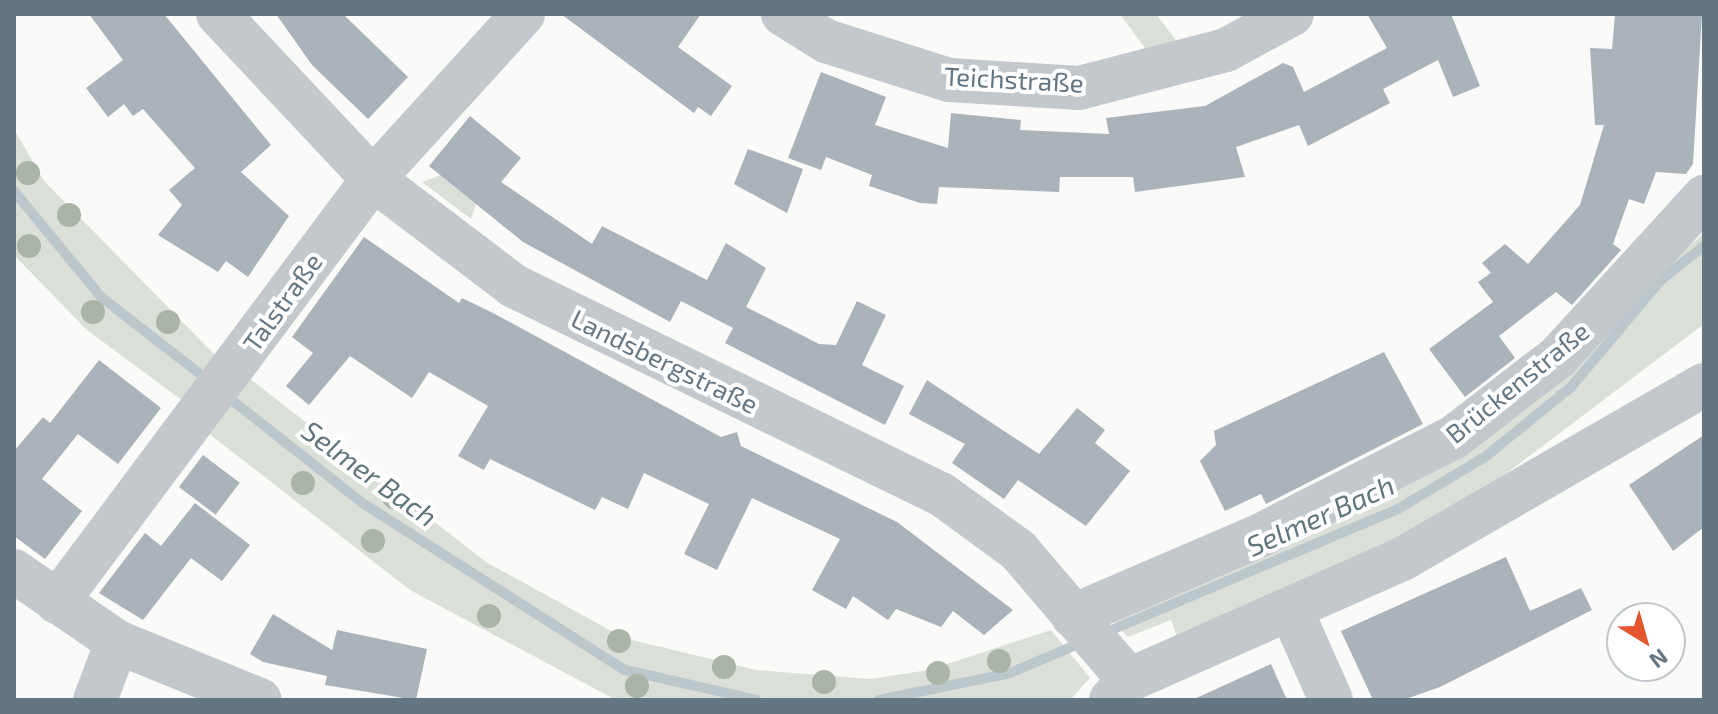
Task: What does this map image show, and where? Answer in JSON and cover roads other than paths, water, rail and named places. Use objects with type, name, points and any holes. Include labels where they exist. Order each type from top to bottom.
[{"type":"street","name":"Landsbergstraße","points":[[218,14],[373,179],[514,286],[941,494],[1018,550],[1103,657]]},
{"type":"street","name":"Talstraße","points":[[57,602],[373,179],[523,14]]},
{"type":"street","name":"Teichstraße","points":[[783,14],[826,41],[949,80],[1079,88],[1226,50],[1292,14]]},
{"type":"street","name":"Brückenstraße","points":[[1103,657],[1263,534],[1454,437],[1558,357],[1704,197]]},
{"type":"street","points":[[1103,657],[1292,612],[1404,558],[1704,385]]},
{"type":"street","points":[[14,571],[117,642],[224,691],[260,700]]},
{"type":"street","points":[[1292,612],[1331,700]]},
{"type":"street","points":[[95,700],[117,642]]},
{"type":"waterway","name":"Selmer Bach","points":[[14,191],[101,297],[209,381]]},
{"type":"waterway","name":"Selmer Bach","points":[[1102,634],[1398,509],[1485,457],[1571,387],[1662,279],[1704,246]]},
{"type":"waterway","name":"Selmer Bach","points":[[224,394],[364,504],[625,670],[757,700]]},
{"type":"waterway","name":"Selmer Bach","points":[[879,700],[1010,673],[1083,642]]}]
